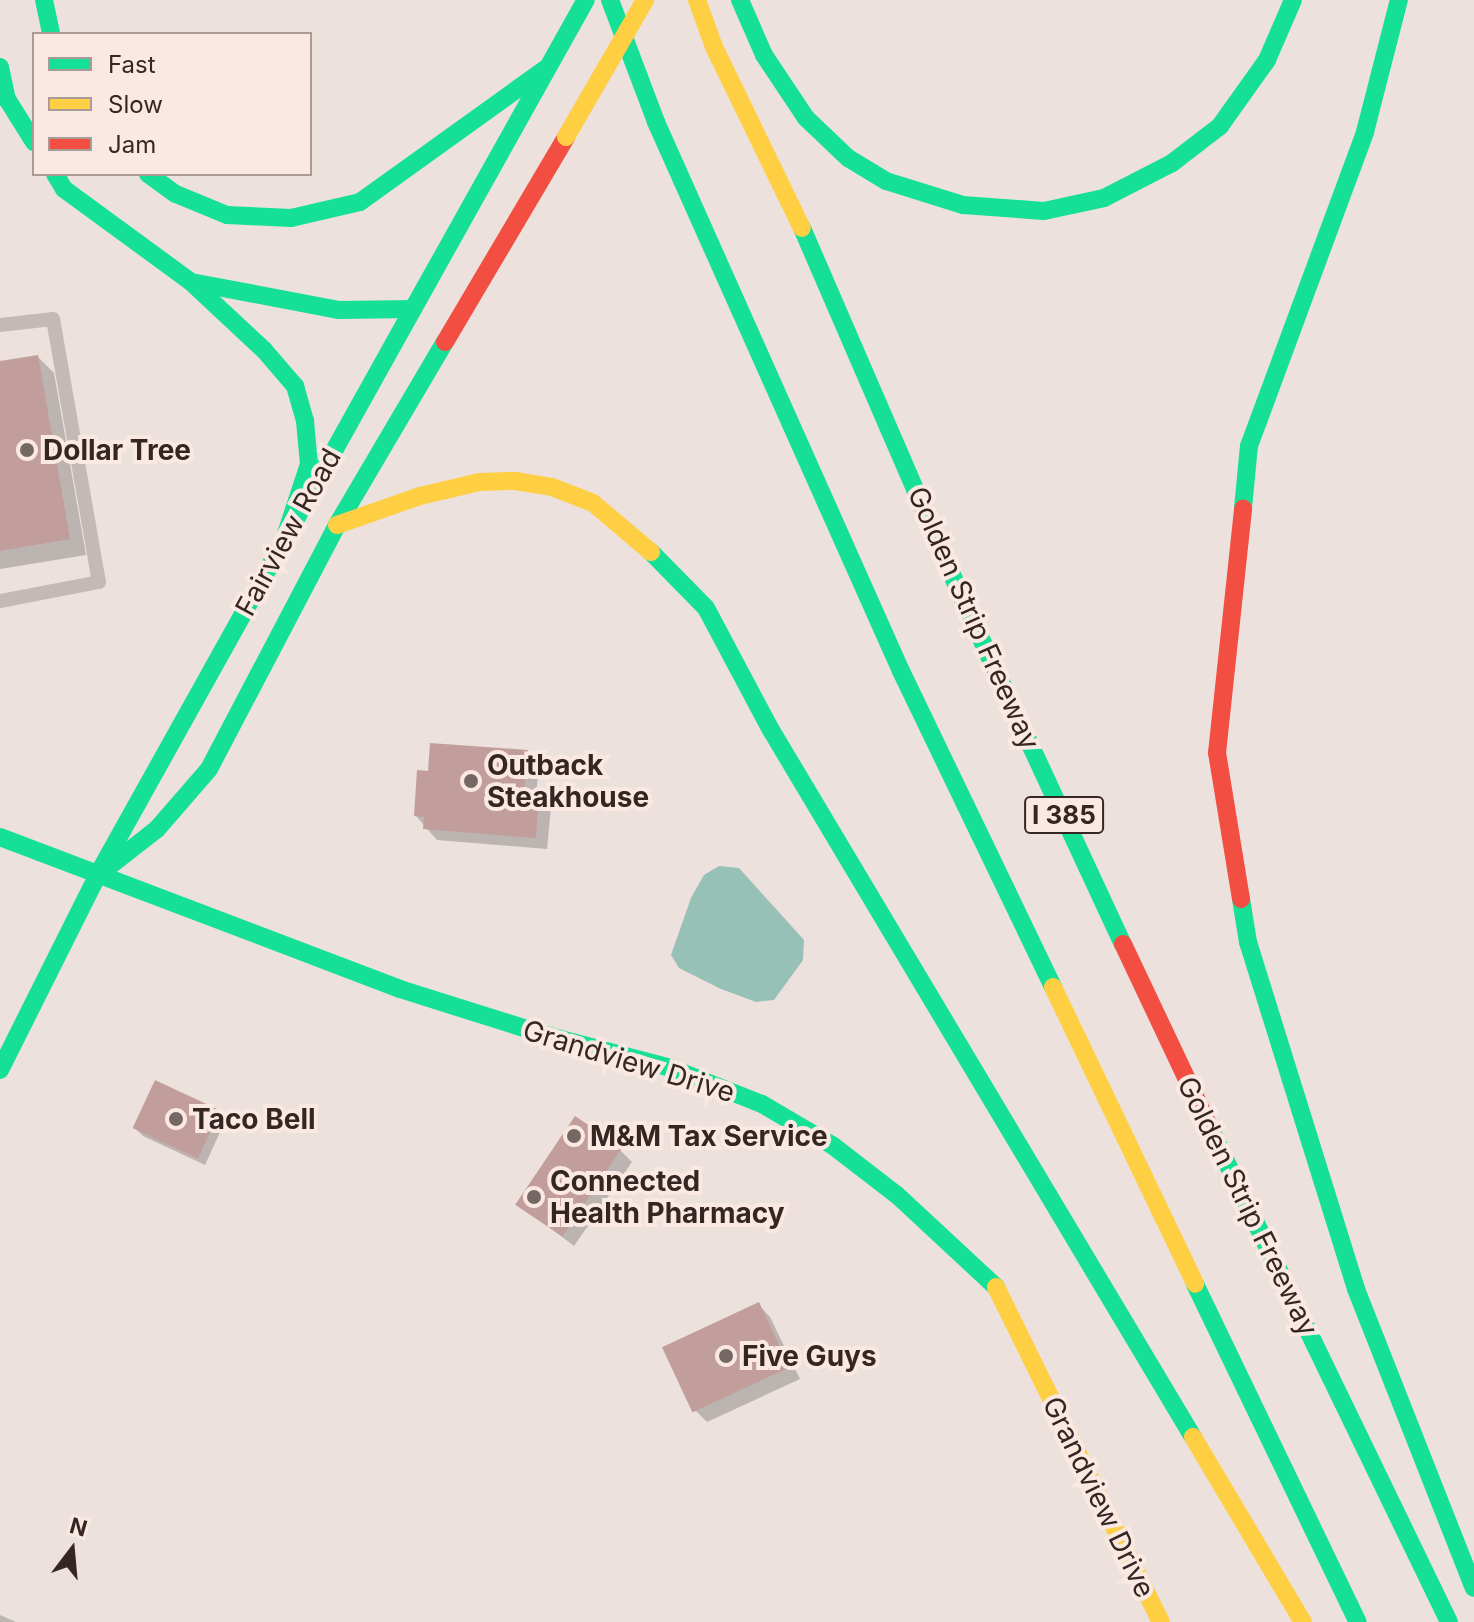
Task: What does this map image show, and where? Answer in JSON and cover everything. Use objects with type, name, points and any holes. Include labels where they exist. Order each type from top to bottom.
[{"type":"main road","points":[[44,0],[51,32]]},
{"type":"main road","name":"Fairview Road","points":[[0,1070],[97,876],[586,0]]},
{"type":"main road","name":"I 385","points":[[610,0],[668,151],[901,671],[1358,1622]]},
{"type":"main road","points":[[97,876],[157,829],[209,769],[337,525],[645,0]]},
{"type":"main road","name":"Golden Strip Freeway","points":[[697,0],[714,47],[790,200],[964,602],[1225,1162],[1449,1622]]},
{"type":"main road","points":[[740,0],[764,55],[806,118],[848,158],[886,181],[963,205],[1044,211],[1104,198],[1172,163],[1220,126],[1267,60],[1293,0]]},
{"type":"main road","points":[[1399,0],[1365,132],[1249,446],[1217,753],[1248,942],[1356,1289],[1474,1588]]},
{"type":"main road","points":[[0,67],[7,99],[32,139]]},
{"type":"main road","points":[[151,176],[176,194],[227,215],[291,218],[360,202],[548,67]]},
{"type":"main road","points":[[56,176],[64,189],[191,282],[264,350],[295,386],[305,421],[309,464],[285,537]]},
{"type":"main road","points":[[191,282],[339,310],[413,309]]},
{"type":"main road","points":[[337,525],[420,496],[479,482],[515,481],[552,487],[593,503],[630,531],[706,608],[771,730],[1303,1622]]},
{"type":"main road","name":"Grandview Drive","points":[[0,837],[400,989],[549,1036],[671,1068],[762,1104],[832,1145],[897,1195],[996,1287],[1161,1622]]},
{"type":"lane","points":[[0,325],[53,319],[99,582],[0,601]]},
{"type":"water","points":[[719,866],[739,868],[804,940],[803,960],[774,1000],[756,1002],[721,989],[679,968],[671,955],[691,898],[704,875]]},
{"type":"building","name":"Dollar Tree","points":[[38,355],[70,539],[0,551],[0,361]]},
{"type":"building","name":"Outback Steakhouse","points":[[430,743],[528,750],[524,792],[539,793],[536,838],[423,829],[424,817],[414,816],[417,770],[428,771]]},
{"type":"building","name":"Taco Bell","points":[[155,1080],[220,1110],[198,1158],[133,1128]]},
{"type":"building","points":[[575,1116],[622,1148],[562,1237],[515,1205]]},
{"type":"building","name":"Five Guys","points":[[759,1302],[789,1367],[692,1412],[662,1347]]},
{"type":"traffic: fast","points":[[44,0],[51,32]]},
{"type":"traffic: fast","points":[[413,309],[586,0]]},
{"type":"traffic: fast","points":[[610,0],[656,122],[901,671],[1053,987]]},
{"type":"traffic: fast","points":[[740,0],[764,55],[806,118],[848,158],[886,181],[963,205],[1044,211],[1104,198],[1172,163],[1220,126],[1267,60],[1293,0]]},
{"type":"traffic: fast","points":[[1243,508],[1249,446],[1365,132],[1399,0]]},
{"type":"traffic: fast","points":[[0,67],[7,99],[32,139]]},
{"type":"traffic: fast","points":[[151,176],[176,194],[227,215],[291,218],[360,202],[548,67]]},
{"type":"traffic: fast","points":[[56,176],[64,189],[191,282],[264,350],[295,386],[305,421],[309,464],[285,537]]},
{"type":"traffic: fast","points":[[802,228],[964,602],[1123,944]]},
{"type":"traffic: fast","points":[[191,282],[339,310],[413,309]]},
{"type":"traffic: fast","points":[[0,1070],[97,876],[413,309]]},
{"type":"traffic: fast","points":[[97,876],[157,829],[209,769],[337,525],[445,342]]},
{"type":"traffic: fast","points":[[651,552],[706,608],[771,730],[1193,1437]]},
{"type":"traffic: fast","points":[[0,837],[400,989],[549,1036],[671,1068],[762,1104],[832,1145],[897,1195],[996,1287]]},
{"type":"traffic: fast","points":[[1241,899],[1248,942],[1356,1289],[1474,1588]]},
{"type":"traffic: fast","points":[[1207,1122],[1449,1622]]},
{"type":"traffic: fast","points":[[1195,1284],[1358,1622]]},
{"type":"traffic: slow","points":[[566,137],[645,0]]},
{"type":"traffic: slow","points":[[697,0],[714,47],[802,228]]},
{"type":"traffic: slow","points":[[337,525],[420,496],[479,482],[515,481],[552,487],[593,503],[651,552]]},
{"type":"traffic: slow","points":[[1053,987],[1195,1284]]},
{"type":"traffic: slow","points":[[996,1287],[1161,1622]]},
{"type":"traffic: slow","points":[[1193,1437],[1303,1622]]},
{"type":"traffic: jam","points":[[445,342],[566,137]]},
{"type":"traffic: jam","points":[[1241,899],[1217,753],[1243,508]]},
{"type":"traffic: jam","points":[[1123,944],[1207,1122]]},
{"type":"place","name":"Dollar Tree","points":[[27,450]]},
{"type":"place","name":"Outback Steakhouse","points":[[471,781]]},
{"type":"place","name":"Taco Bell","points":[[176,1119]]},
{"type":"place","name":"M&M Tax Service","points":[[574,1136]]},
{"type":"place","name":"Connected Health Pharmacy","points":[[534,1197]]},
{"type":"place","name":"Five Guys","points":[[726,1356]]}]
